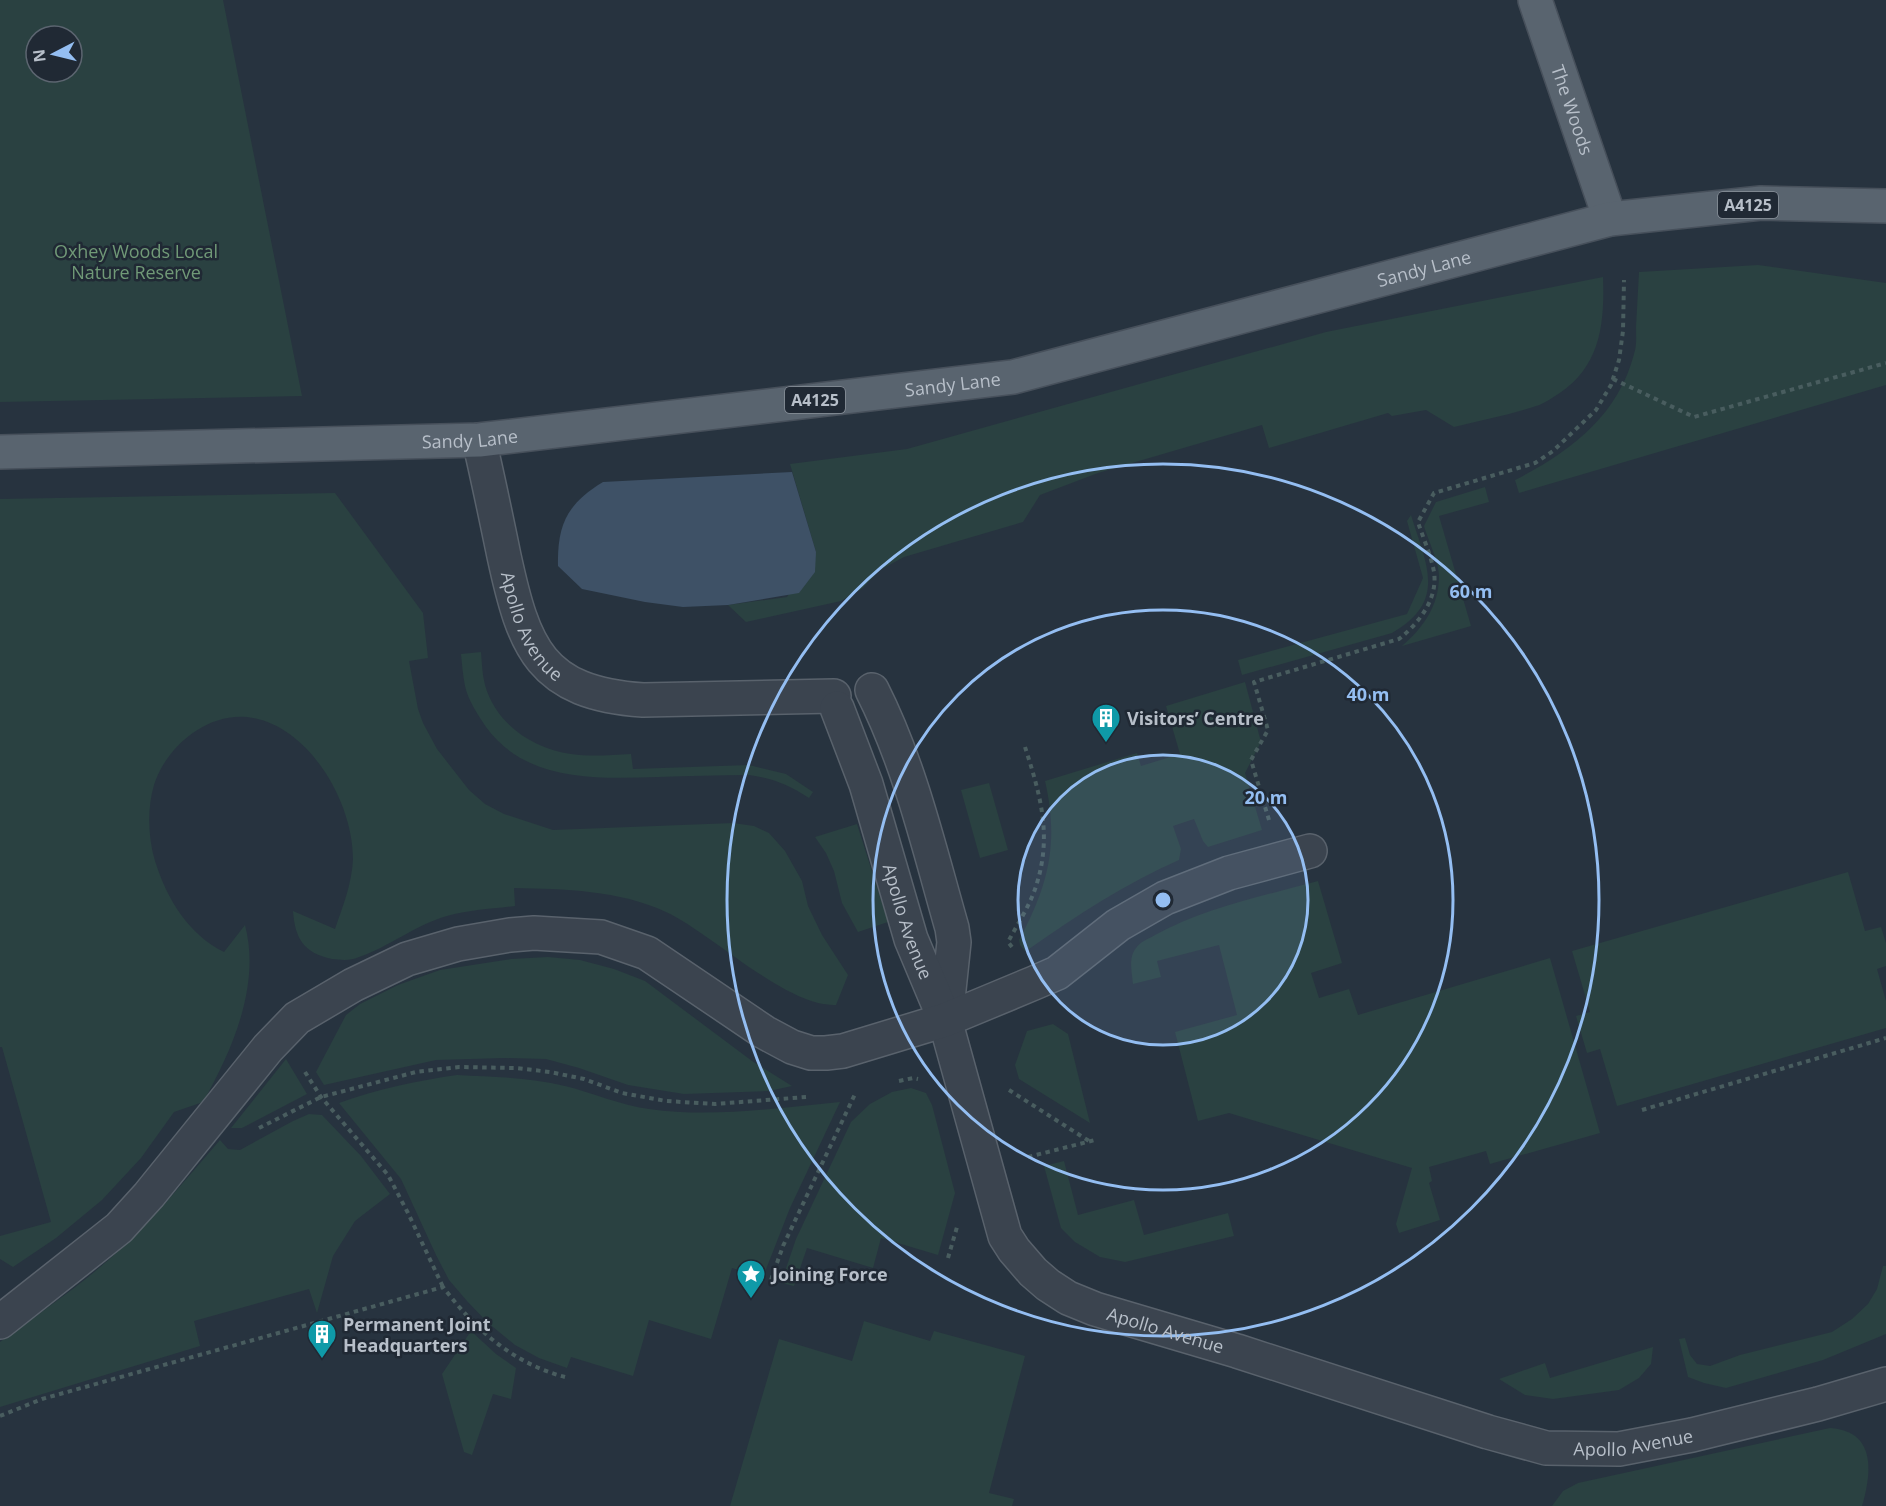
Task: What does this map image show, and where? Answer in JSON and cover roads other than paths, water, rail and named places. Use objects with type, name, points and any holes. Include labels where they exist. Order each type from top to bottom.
[{"type":"main road","name":"The Woods","points":[[1535,0],[1610,219]]},
{"type":"main road","name":"Sandy Lane","points":[[0,452],[480,440],[1013,377],[1610,219],[1761,203],[1886,206]]},
{"type":"lane","name":"Apollo Avenue","points":[[480,440],[514,604],[526,636],[538,655],[551,669],[579,687],[615,698],[836,702],[866,784],[911,939],[945,1020],[1005,1236],[1033,1272],[1068,1298],[1095,1309],[1238,1351],[1488,1432],[1546,1448],[1619,1449],[1692,1435],[1818,1404],[1886,1384]]},
{"type":"lane","points":[[836,702],[837,684],[848,676],[861,678],[872,690],[906,768],[952,928],[954,942],[945,1020]]},
{"type":"lane","points":[[0,1322],[119,1228],[149,1196],[241,1080],[289,1026],[353,985],[407,959],[487,938],[534,933],[601,937],[647,953],[764,1032],[792,1047],[811,1053],[843,1051],[945,1020],[1035,983],[1057,973],[1118,925],[1165,898],[1229,873],[1295,855]]},
{"type":"water","points":[[792,472],[816,552],[815,572],[799,593],[728,605],[683,607],[582,589],[558,566],[560,538],[567,516],[581,498],[603,482]]},
{"type":"place","name":"Visitors’ Centre","points":[[1106,744]]},
{"type":"place","name":"Joining Force","points":[[751,1300]]},
{"type":"place","name":"Permanent Joint Headquarters","points":[[322,1360]]},
{"type":"park label","name":"Oxhey Woods Local Nature Reserve","points":[[136,261]]}]
